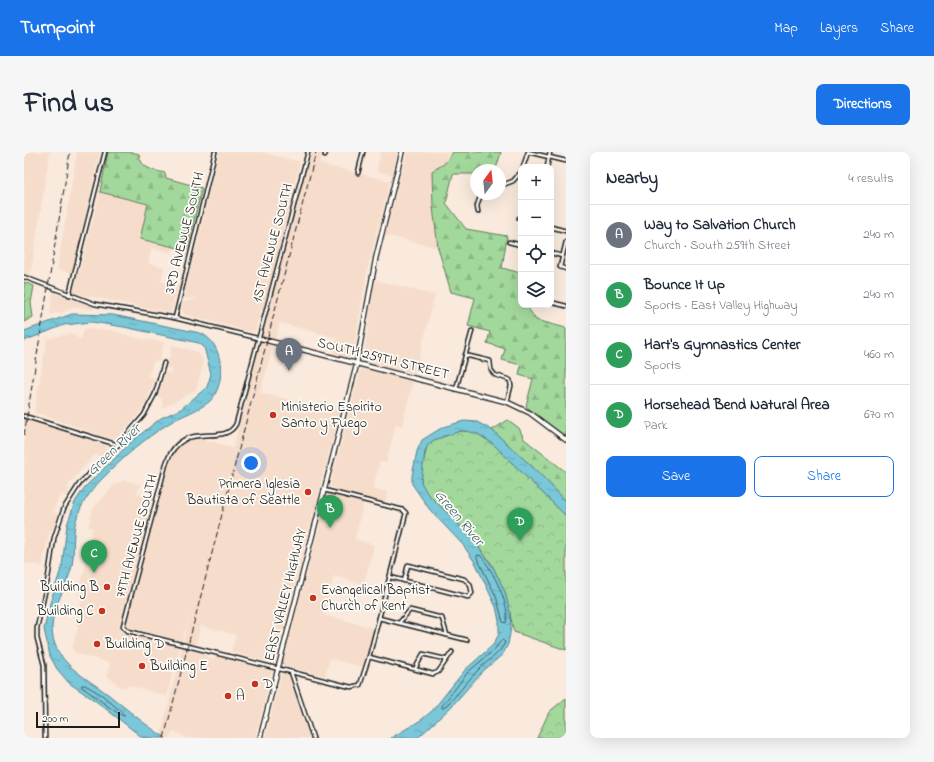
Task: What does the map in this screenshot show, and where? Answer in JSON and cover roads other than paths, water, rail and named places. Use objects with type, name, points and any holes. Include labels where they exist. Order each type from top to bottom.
[{"type":"main road","name":"EAST VALLEY HIGHWAY","points":[[260,738],[357,364],[375,261],[402,152]]},
{"type":"main road","name":"SOUTH 259TH STREET","points":[[269,341],[507,402],[530,413],[566,440]]},
{"type":"street","points":[[69,295],[105,152]]},
{"type":"street","name":"3RD AVENUE SOUTH","points":[[175,318],[215,152]]},
{"type":"street","name":"1ST AVENUE SOUTH","points":[[171,451],[179,442],[185,439],[197,435],[224,434],[236,424],[308,152]]},
{"type":"street","points":[[358,173],[363,152]]},
{"type":"street","points":[[525,164],[528,152],[566,161]]},
{"type":"street","points":[[548,164],[550,152]]},
{"type":"street","points":[[506,184],[514,181],[518,176]]},
{"type":"street","points":[[478,212],[477,206],[479,200]]},
{"type":"street","points":[[554,228],[566,231]]},
{"type":"street","points":[[509,242],[518,244]]},
{"type":"street","points":[[566,242],[560,267],[566,269]]},
{"type":"street","points":[[554,254],[562,256]]},
{"type":"street","name":"SOUTH 259TH STREET","points":[[24,277],[69,295],[104,306],[124,308],[175,318],[269,341]]},
{"type":"street","points":[[554,303],[566,306]]},
{"type":"street","points":[[456,389],[472,331]]},
{"type":"street","points":[[465,355],[489,361],[492,363],[491,370],[495,375],[508,379],[512,384],[507,402]]},
{"type":"street","points":[[45,738],[44,665],[36,633],[55,534],[61,516],[74,491],[118,445],[148,409],[155,394],[164,363]]},
{"type":"street","points":[[24,416],[118,445]]},
{"type":"street","name":"79TH AVENUE SOUTH","points":[[171,451],[166,464],[124,626],[128,631],[278,668]]},
{"type":"street","points":[[278,668],[351,687],[358,686],[363,681],[390,577],[406,514],[405,511],[324,490]]},
{"type":"street","points":[[390,577],[404,581],[468,598],[472,592],[470,584],[464,578],[408,566],[404,581]]},
{"type":"street","points":[[400,623],[410,610],[442,618],[447,635]]},
{"type":"street","points":[[379,618],[467,640]]},
{"type":"street","points":[[369,657],[435,674],[445,659],[452,652]]},
{"type":"street","points":[[415,670],[423,654],[445,659]]},
{"type":"street","points":[[291,672],[312,738]]},
{"type":"water","points":[[72,314],[113,315],[200,333],[208,338],[214,345],[218,354],[221,374],[215,394],[210,401],[168,424],[142,442],[103,478],[84,503],[75,525],[73,558],[70,574],[54,612],[52,629],[54,641],[64,660],[81,675],[166,738],[143,738],[97,702],[69,683],[57,669],[50,656],[44,629],[50,603],[62,566],[67,525],[75,502],[85,487],[131,442],[161,418],[181,409],[207,387],[211,374],[204,347],[199,343],[124,327],[92,322],[64,325],[24,341],[24,331]]},
{"type":"water","points":[[464,421],[477,422],[492,430],[536,470],[566,501],[566,516],[493,444],[478,434],[460,431],[434,440],[428,445],[425,451],[421,482],[427,493],[472,538],[494,569],[505,592],[510,612],[511,628],[508,644],[503,654],[482,672],[451,707],[421,735],[417,738],[391,738],[421,720],[432,711],[465,670],[493,645],[499,634],[499,621],[496,607],[476,564],[463,545],[430,510],[412,484],[417,451],[422,440],[443,427]]},
{"type":"railway","points":[[24,435],[70,152]]},
{"type":"railway","points":[[164,738],[316,152]]},
{"type":"place","name":"Way to Salvation Church","points":[[289,371]]},
{"type":"place","name":"Ministerio Espirito Santo y Fuego","points":[[273,415]]},
{"type":"place","name":"Primera Iglesia Bautista of Seattle","points":[[308,492]]},
{"type":"place","name":"Bounce It Up","points":[[330,528]]},
{"type":"place","name":"Horsehead Bend Natural Area","points":[[520,541]]},
{"type":"place","name":"Hart's Gymnastics Center","points":[[94,573]]},
{"type":"place","name":"Building B","points":[[107,587]]},
{"type":"place","name":"Evangelical Baptist Church of Kent","points":[[313,598]]},
{"type":"place","name":"Building C","points":[[102,611]]},
{"type":"place","name":"Building D","points":[[97,644]]},
{"type":"place","name":"Building E","points":[[142,666]]},
{"type":"place","name":"D","points":[[255,684]]},
{"type":"place","name":"A","points":[[228,696]]},
{"type":"water label","name":"Green River","points":[[114,450]]},
{"type":"water label","name":"Green River","points":[[459,518]]}]
